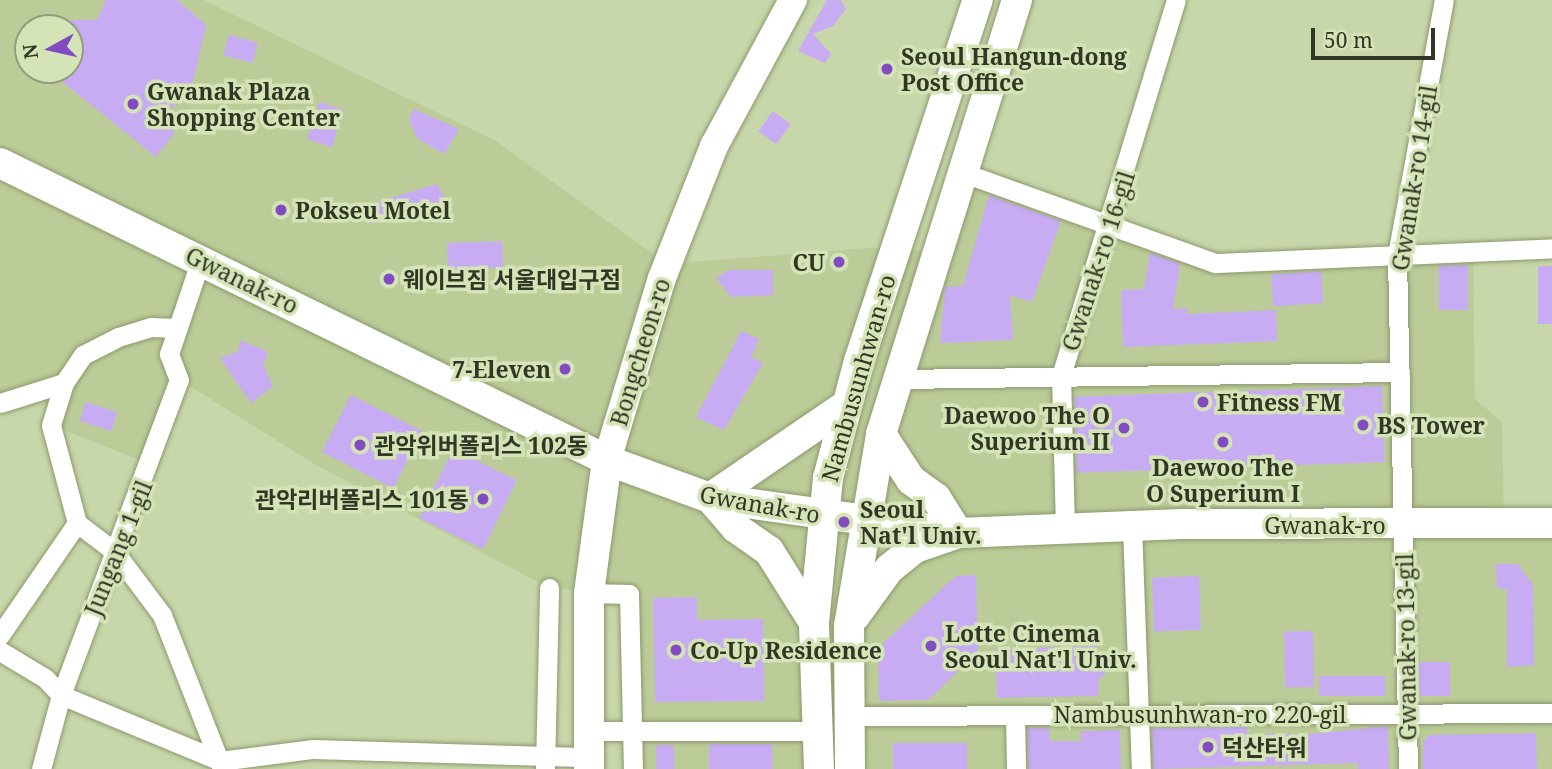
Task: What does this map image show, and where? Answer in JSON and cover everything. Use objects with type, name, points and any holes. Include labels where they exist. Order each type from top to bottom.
[{"type":"main road","name":"Bongcheon-ro","points":[[589,753],[589,593],[607,460],[662,278],[714,146],[793,0]]},
{"type":"main road","name":"Nambusunhwan-ro","points":[[819,769],[814,623],[821,515],[845,406],[978,0]]},
{"type":"main road","name":"Nambusunhwan-ro","points":[[850,769],[849,626],[864,521],[881,434],[1017,0]]},
{"type":"main road","name":"Gwanak-ro","points":[[0,163],[201,259],[607,460],[710,498],[958,533],[1132,526],[1552,523]]},
{"type":"main road","points":[[814,623],[769,551],[736,528],[710,498],[845,406]]},
{"type":"main road","points":[[849,626],[889,569],[915,548],[958,533],[936,499],[911,480],[881,434]]},
{"type":"street","name":"Gwanak-ro 16-gil","points":[[1065,528],[1061,376],[1111,226],[1176,0]]},
{"type":"street","name":"Gwanak-ro 14-gil","points":[[1404,525],[1397,255],[1444,0]]},
{"type":"street","points":[[961,172],[1215,263],[1552,248]]},
{"type":"street","name":"Jungang 1-gil","points":[[41,769],[61,695],[114,551],[152,465],[179,380],[169,354],[201,259]]},
{"type":"street","points":[[178,328],[150,327],[118,337],[83,355],[64,383],[51,425],[76,523],[114,551],[162,615],[221,765]]},
{"type":"street","points":[[898,379],[1400,372]]},
{"type":"street","points":[[0,403],[64,383]]},
{"type":"street","points":[[0,635],[76,523]]},
{"type":"street","name":"Gwanak-ro 13-gil","points":[[1404,525],[1408,769]]},
{"type":"street","points":[[1132,526],[1141,769]]},
{"type":"street","points":[[545,763],[549,588]]},
{"type":"street","points":[[589,593],[629,594],[633,769]]},
{"type":"street","points":[[0,651],[45,678],[61,695],[221,765],[313,749],[442,761],[545,763],[589,753],[632,731],[818,731]]},
{"type":"street","name":"Nambusunhwan-ro 220-gil","points":[[849,716],[1552,713]]},
{"type":"street","points":[[1015,715],[1016,769]]},
{"type":"shaded area","points":[[0,0],[203,0],[496,141],[667,264],[869,248],[937,251],[961,172],[1215,263],[1473,252],[1475,399],[1502,422],[1504,523],[1552,523],[1552,769],[633,769],[629,595],[549,588],[316,465],[180,380],[152,465],[51,425],[63,384],[0,403]]},
{"type":"building","name":"Gwanak Plaza Shopping Center","points":[[106,0],[177,0],[206,25],[193,82],[161,122],[175,132],[156,157],[65,84],[84,84],[84,20],[97,20]]},
{"type":"building","points":[[827,0],[841,0],[846,9],[833,26],[813,34],[831,54],[825,63],[798,51]]},
{"type":"building","points":[[229,35],[258,43],[253,63],[224,55]]},
{"type":"building","points":[[319,102],[344,110],[332,147],[307,139]]},
{"type":"building","points":[[414,109],[459,129],[444,154],[417,138],[409,119]]},
{"type":"building","points":[[773,111],[791,124],[776,144],[758,131]]},
{"type":"building","points":[[437,184],[447,202],[371,224],[370,204]]},
{"type":"building","points":[[989,195],[1061,221],[1032,302],[1010,295],[1013,340],[940,343],[945,287],[963,286]]},
{"type":"building","points":[[502,241],[503,268],[448,270],[447,243]]},
{"type":"building","points":[[1150,253],[1180,263],[1173,309],[1187,308],[1187,314],[1276,310],[1277,341],[1123,347],[1121,290],[1144,289]]},
{"type":"building","points":[[1439,265],[1468,265],[1468,310],[1439,310]]},
{"type":"building","points":[[1538,266],[1552,266],[1552,324],[1538,324]]},
{"type":"building","points":[[729,270],[773,270],[773,295],[731,297],[716,278]]},
{"type":"building","points":[[1321,271],[1323,303],[1273,306],[1271,274]]},
{"type":"building","points":[[741,331],[759,339],[751,357],[763,363],[724,430],[696,417]]},
{"type":"building","points":[[240,340],[268,352],[263,365],[273,386],[251,403],[220,358],[239,351]]},
{"type":"building","points":[[1382,386],[1385,462],[1077,473],[1074,397]]},
{"type":"building","name":"관악위버폴리스 102동","points":[[351,395],[422,431],[393,488],[322,452]]},
{"type":"building","points":[[86,402],[117,412],[111,431],[80,421]]},
{"type":"building","name":"관악리버폴리스 101동","points":[[453,449],[517,480],[483,549],[419,518]]},
{"type":"building","points":[[1496,564],[1518,564],[1533,585],[1534,665],[1507,667],[1507,589],[1497,588]]},
{"type":"building","points":[[976,575],[978,651],[928,700],[879,701],[878,648],[956,576]]},
{"type":"building","points":[[1199,576],[1201,630],[1154,632],[1152,578]]},
{"type":"building","points":[[697,597],[697,620],[763,619],[764,701],[655,702],[653,598]]},
{"type":"building","points":[[1313,631],[1314,687],[1285,687],[1284,632]]},
{"type":"building","points":[[1097,646],[1097,661],[1108,670],[1098,681],[1098,696],[997,698],[995,649]]},
{"type":"building","points":[[1418,662],[1450,662],[1450,696],[1418,696]]},
{"type":"building","points":[[1319,676],[1385,676],[1385,696],[1319,696]]},
{"type":"building","points":[[1388,726],[1389,769],[1358,769],[1358,763],[1153,769],[1152,728],[1247,727],[1247,734],[1310,734]]},
{"type":"building","points":[[1027,728],[1049,728],[1050,741],[1081,741],[1081,731],[1120,730],[1121,769],[1028,769]]},
{"type":"building","points":[[1536,733],[1537,769],[1423,769],[1423,742],[1429,735]]},
{"type":"building","points":[[893,743],[967,743],[967,769],[893,769]]},
{"type":"building","points":[[709,744],[772,744],[772,769],[709,769]]},
{"type":"building","points":[[656,745],[674,745],[674,769],[656,769]]},
{"type":"place","name":"Seoul Hangun-dong Post Office","points":[[887,69]]},
{"type":"place","name":"Gwanak Plaza Shopping Center","points":[[133,104]]},
{"type":"place","name":"Pokseu Motel","points":[[281,210]]},
{"type":"place","name":"CU","points":[[839,262]]},
{"type":"place","name":"웨이브짐 서울대입구점","points":[[389,279]]},
{"type":"place","name":"7-Eleven","points":[[565,369]]},
{"type":"place","name":"Fitness FM","points":[[1203,402]]},
{"type":"place","name":"BS Tower","points":[[1363,425]]},
{"type":"place","name":"Daewoo The O Superium II","points":[[1124,428]]},
{"type":"place","name":"Daewoo The O Superium I","points":[[1223,442]]},
{"type":"place","name":"관악위버폴리스 102동","points":[[360,445]]},
{"type":"place","name":"관악리버폴리스 101동","points":[[483,499]]},
{"type":"place","name":"Seoul Nat'l Univ.","points":[[844,522]]},
{"type":"place","name":"Lotte Cinema Seoul Nat'l Univ.","points":[[931,646]]},
{"type":"place","name":"Co-Up Residence","points":[[676,650]]},
{"type":"place","name":"덕산타워","points":[[1208,747]]}]
